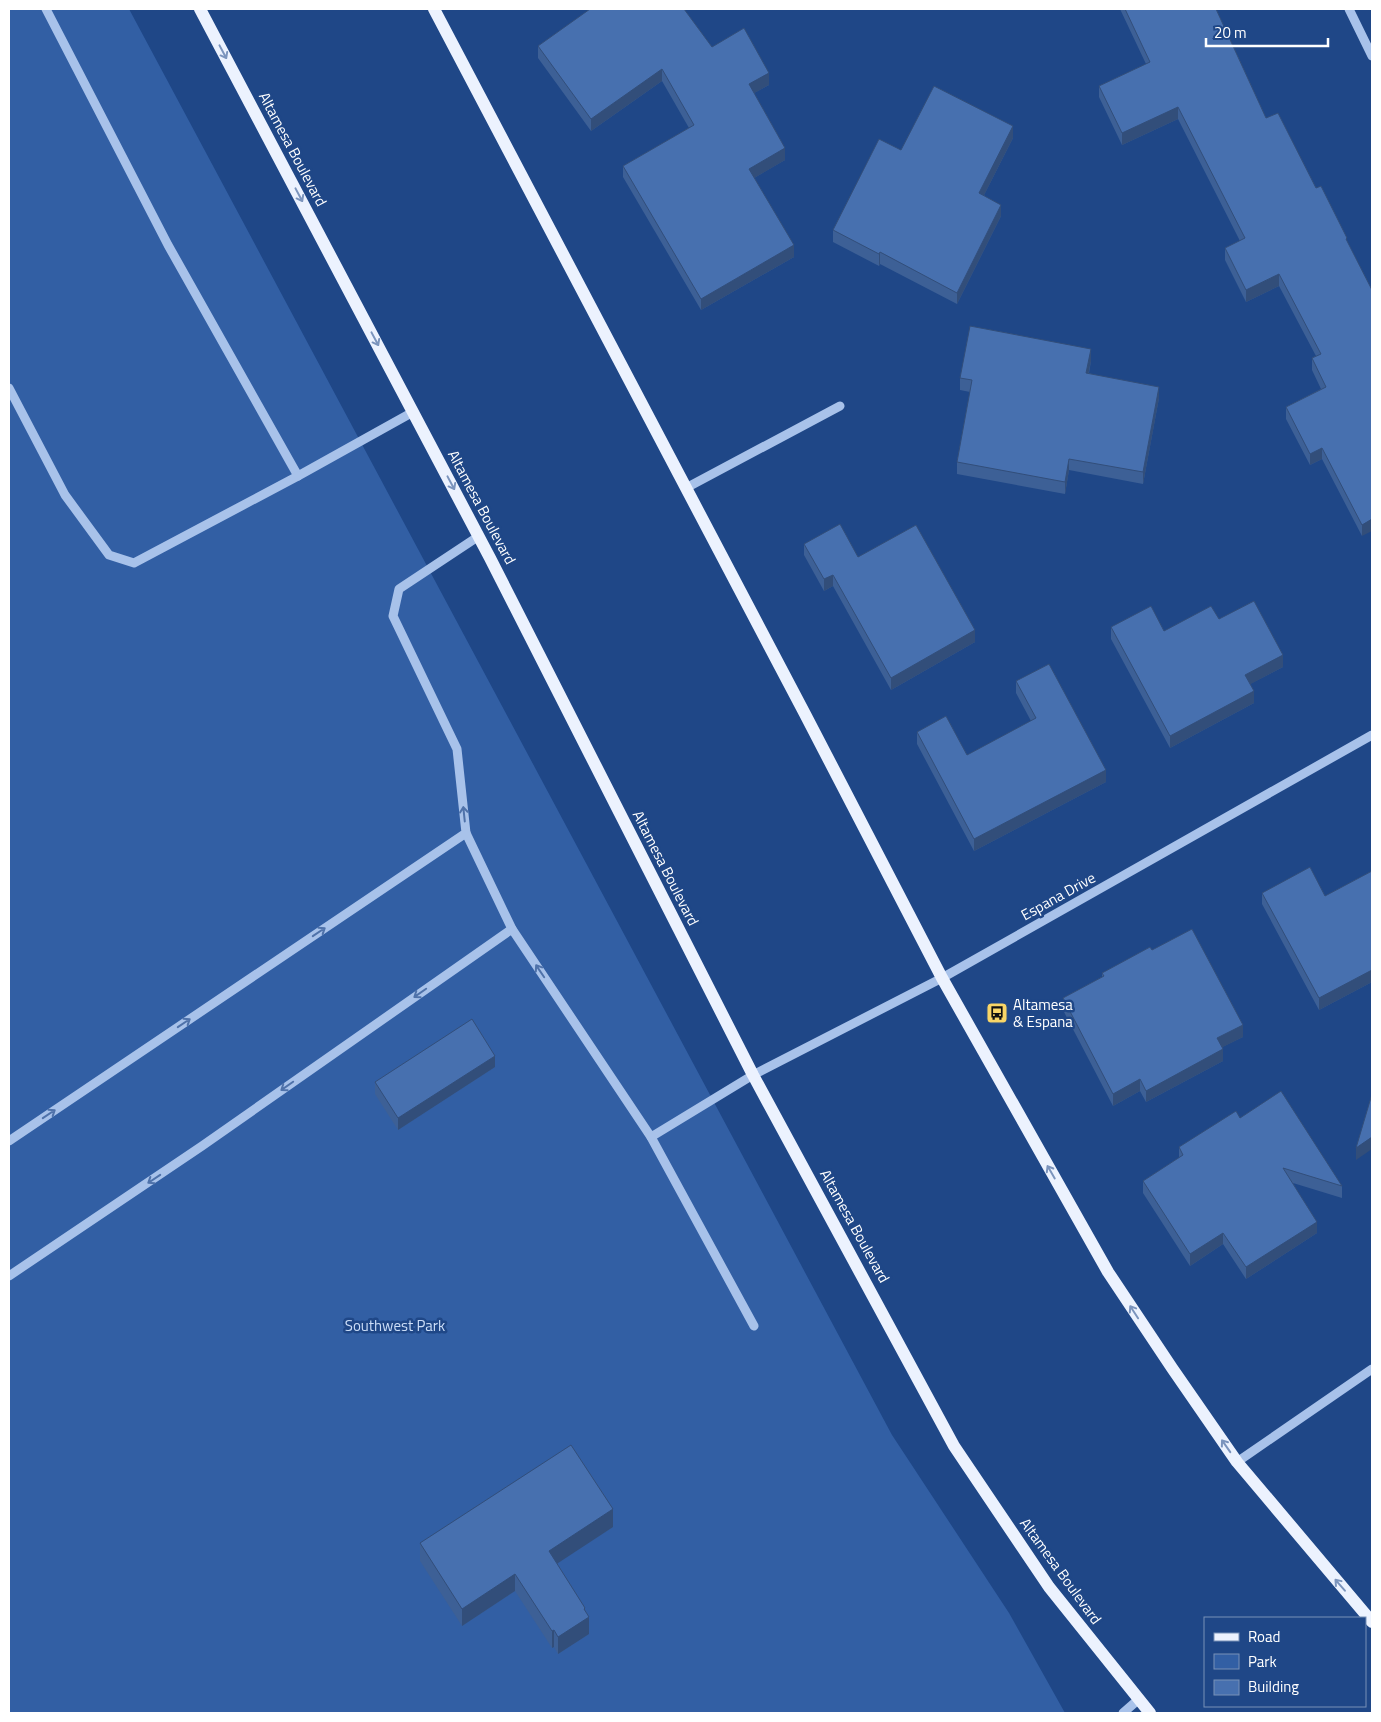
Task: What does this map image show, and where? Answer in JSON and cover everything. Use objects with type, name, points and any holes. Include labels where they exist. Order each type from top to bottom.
[{"type":"main road","name":"Altamesa Boulevard","points":[[200,9],[479,536],[754,1075],[954,1446],[1049,1587],[1150,1713]]},
{"type":"main road","points":[[434,9],[942,978],[1108,1272],[1237,1462],[1372,1622]]},
{"type":"street","points":[[46,9],[168,245],[298,476]]},
{"type":"street","points":[[1349,9],[1372,56]]},
{"type":"street","points":[[9,388],[65,494],[109,556],[134,564],[413,412]]},
{"type":"street","points":[[686,488],[840,406]]},
{"type":"street","points":[[479,536],[399,589],[393,616],[457,749],[466,833],[512,929],[651,1137],[754,1326]]},
{"type":"street","name":"Espana Drive","points":[[651,1137],[754,1075],[942,978],[1372,735]]},
{"type":"street","points":[[9,1141],[466,833]]},
{"type":"street","points":[[9,1276],[202,1146],[512,929]]},
{"type":"street","points":[[1237,1462],[1372,1369]]},
{"type":"street","points":[[1122,1713],[1139,1699]]},
{"type":"green space","name":"Southwest Park","points":[[9,9],[129,9],[892,1435],[1009,1613],[1065,1713],[9,1713]]},
{"type":"building","points":[[590,9],[684,9],[712,47],[744,28],[769,73],[749,84],[785,148],[749,169],[794,245],[701,299],[623,166],[694,125],[662,69],[591,119],[538,46]]},
{"type":"building","points":[[1125,9],[1216,9],[1266,118],[1278,113],[1316,188],[1321,186],[1372,290],[1372,519],[1362,525],[1322,448],[1310,454],[1286,407],[1326,387],[1312,358],[1321,354],[1279,274],[1246,290],[1225,248],[1245,238],[1178,107],[1122,133],[1099,86],[1150,62]]},
{"type":"building","points":[[934,86],[1013,126],[979,193],[1001,205],[957,293],[880,252],[879,254],[833,230],[879,139],[901,150]]},
{"type":"building","points":[[970,326],[1091,349],[1086,373],[1159,387],[1143,472],[1069,459],[1065,482],[957,462],[972,380],[960,378]]},
{"type":"building","points":[[840,524],[858,557],[916,525],[975,630],[891,678],[833,575],[824,579],[804,544]]},
{"type":"building","points":[[1254,601],[1283,655],[1245,675],[1254,691],[1170,736],[1111,627],[1151,606],[1164,631],[1211,606],[1219,619]]},
{"type":"building","points":[[1049,664],[1106,770],[974,839],[917,732],[946,716],[967,755],[1036,718],[1016,681]]},
{"type":"building","points":[[1310,867],[1325,896],[1372,871],[1372,970],[1319,998],[1262,893]]},
{"type":"building","points":[[1192,929],[1243,1025],[1217,1038],[1223,1049],[1146,1091],[1140,1079],[1113,1094],[1063,998],[1104,976],[1102,973],[1150,947],[1152,950]]},
{"type":"building","points":[[472,1019],[495,1056],[398,1118],[375,1082]]},
{"type":"building","points":[[1281,1091],[1342,1186],[1283,1168],[1317,1222],[1246,1267],[1223,1233],[1190,1254],[1143,1181],[1183,1155],[1179,1147],[1236,1111],[1240,1118]]},
{"type":"building","points":[[1372,1094],[1372,1137],[1356,1148]]},
{"type":"building","points":[[571,1445],[613,1509],[549,1551],[589,1617],[558,1637],[554,1630],[552,1631],[515,1574],[462,1609],[420,1543]]},
{"type":"place","name":"Altamesa & Espana","points":[[997,1013]]}]
